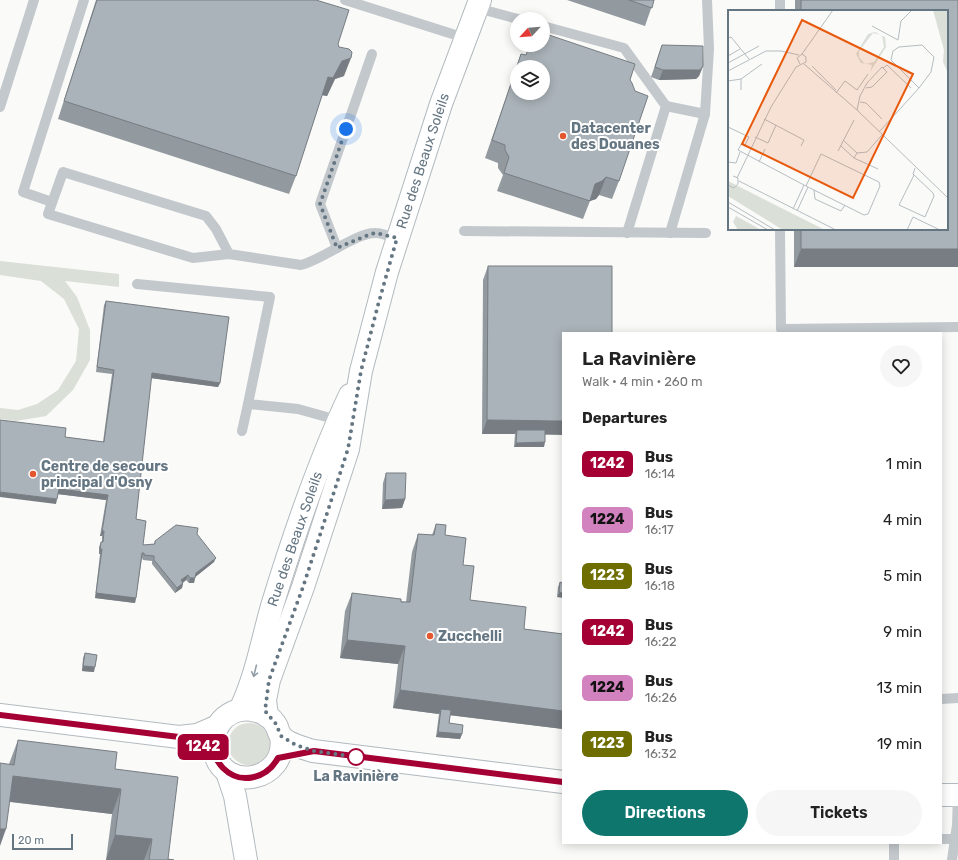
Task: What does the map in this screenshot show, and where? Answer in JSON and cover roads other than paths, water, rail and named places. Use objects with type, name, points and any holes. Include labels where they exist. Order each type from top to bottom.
[{"type":"main road","name":"Rue des Beaux Soleils","points":[[240,710],[251,686],[269,618],[296,530],[315,476],[346,422],[397,238],[441,104],[479,4]]},
{"type":"main road","name":"Rue des Beaux Soleils","points":[[267,716],[265,711],[265,700],[269,680],[301,595],[348,449],[346,422]]},
{"type":"main road","points":[[179,737],[201,746],[221,764],[242,778],[252,778],[262,775],[273,766],[278,758],[281,747],[281,736],[276,724],[267,716],[254,710],[240,710],[227,716],[218,726],[213,741],[221,764],[233,788],[241,824],[246,860]]},
{"type":"main road","points":[[0,715],[179,737],[197,735],[218,726]]},
{"type":"main road","points":[[281,736],[302,747],[314,751],[562,782]]},
{"type":"main road","points":[[278,758],[314,751]]},
{"type":"main road","points":[[241,824],[244,809],[262,775]]},
{"type":"main road","points":[[942,795],[958,795]]},
{"type":"lane","points":[[0,107],[34,0]]},
{"type":"lane","points":[[52,202],[23,192],[84,0]]},
{"type":"lane","points":[[345,0],[465,38]]},
{"type":"lane","points":[[670,233],[705,114],[709,49],[707,0]]},
{"type":"lane","points":[[479,4],[510,16]]},
{"type":"lane","points":[[550,28],[624,48],[666,106],[705,114]]},
{"type":"lane","points":[[337,248],[320,204],[372,54]]},
{"type":"lane","points":[[627,233],[666,106]]},
{"type":"lane","points":[[229,254],[216,229],[206,216],[63,172],[48,214],[193,258],[229,254],[301,265],[311,263],[337,248],[371,234],[376,233],[397,238]]},
{"type":"lane","points":[[780,230],[781,329],[958,327]]},
{"type":"lane","points":[[464,231],[706,233]]},
{"type":"lane","points":[[137,284],[270,297],[242,431]]},
{"type":"lane","points":[[248,404],[298,409],[346,422]]},
{"type":"lane","points":[[296,530],[322,531]]},
{"type":"lane","points":[[942,699],[958,698]]},
{"type":"lane","points":[[952,860],[958,795]]},
{"type":"lane","points":[[942,838],[955,839]]},
{"type":"lane","points":[[894,844],[894,860]]},
{"type":"place","name":"Datacenter des Douanes","points":[[563,136]]},
{"type":"place","name":"Centre de secours principal d'Osny","points":[[33,474]]},
{"type":"place","name":"Zucchelli","points":[[430,636]]},
{"type":"place","name":"La Ravinière","points":[[356,757]]}]
